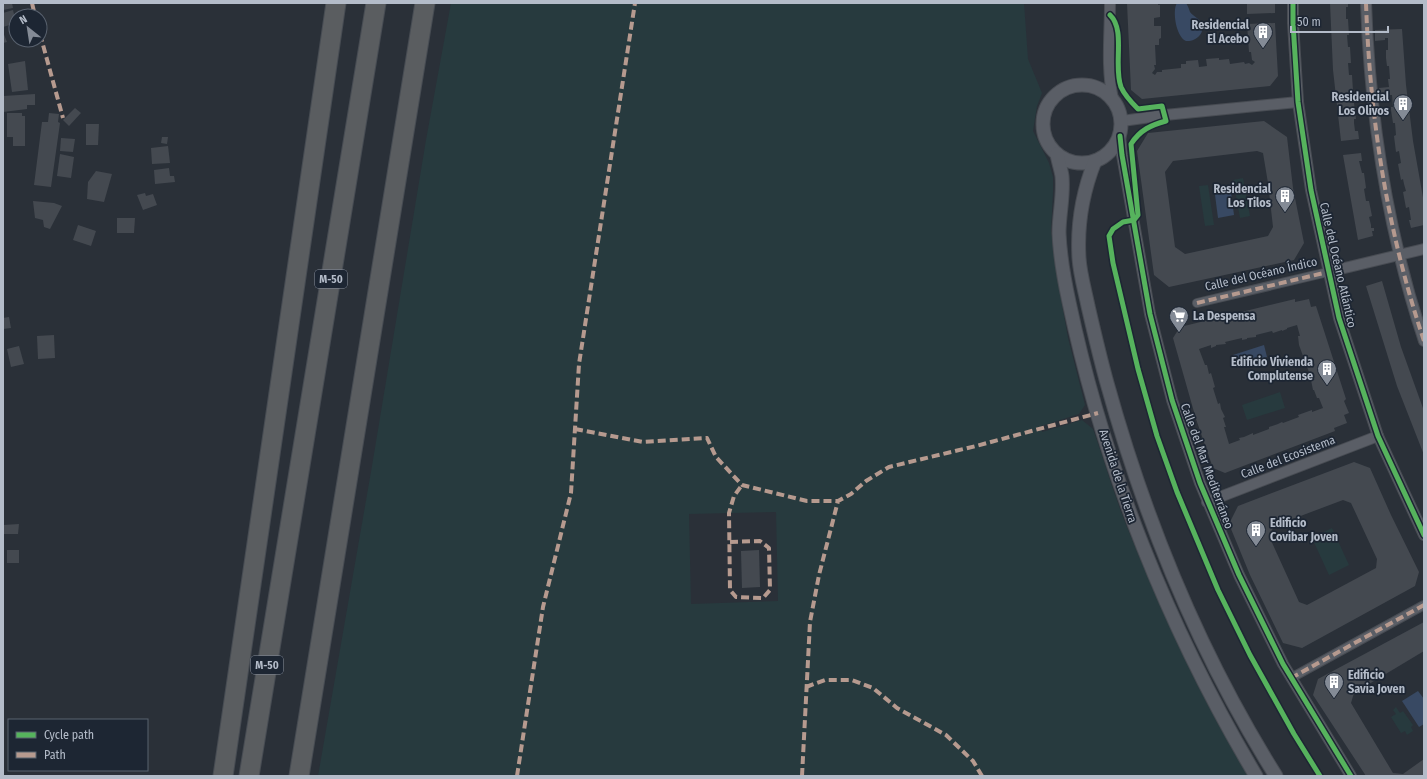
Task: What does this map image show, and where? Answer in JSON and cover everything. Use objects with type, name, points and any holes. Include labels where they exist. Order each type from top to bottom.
[{"type":"highway","points":[[223,776],[336,3]]},
{"type":"highway","name":"M-50","points":[[249,776],[376,3]]},
{"type":"highway","points":[[299,776],[425,3]]},
{"type":"street","points":[[1110,3],[1108,68],[1109,82],[1113,99]]},
{"type":"street","name":"Calle del Océano Atlántico","points":[[1293,3],[1298,102],[1311,190],[1339,318],[1378,436],[1420,518],[1424,535]]},
{"type":"street","points":[[1366,3],[1367,40],[1377,143],[1384,190],[1399,255],[1415,315],[1424,341]]},
{"type":"street","points":[[1081,84],[1093,86],[1104,91],[1113,99],[1119,109],[1122,121],[1120,136],[1114,146],[1106,155],[1095,161],[1085,163],[1065,159],[1057,154],[1047,141],[1043,125],[1044,114],[1048,104],[1057,94],[1068,87],[1081,84]]},
{"type":"street","points":[[1122,121],[1165,115],[1298,102]]},
{"type":"street","name":"Calle del Mar Mediterráneo","points":[[1120,136],[1150,314],[1172,400],[1208,502],[1239,575],[1283,664],[1351,776]]},
{"type":"street","name":"Avenida de la Tierra","points":[[1057,154],[1062,175],[1062,198],[1059,231],[1069,302],[1083,362],[1108,450],[1133,523],[1191,656],[1221,715],[1256,776]]},
{"type":"street","name":"Avenida de la Tierra","points":[[1095,161],[1083,198],[1079,231],[1079,259],[1100,359],[1114,408],[1149,517],[1180,590],[1206,648],[1241,715],[1276,776]]},
{"type":"street","name":"Calle del Océano Índico","points":[[1197,303],[1424,249]]},
{"type":"street","name":"Calle del Ecosistema","points":[[1208,502],[1378,436]]},
{"type":"street","points":[[1291,678],[1424,605]]},
{"type":"green space","points":[[451,3],[1024,3],[1028,59],[1042,93],[1037,106],[1033,131],[1049,163],[1053,177],[1051,231],[1056,271],[1068,338],[1085,405],[1079,414],[1041,426],[1042,432],[1082,420],[1093,429],[1122,515],[1168,623],[1214,716],[1248,776],[318,776],[372,466],[426,140]],"holes":[[[776,512],[778,601],[691,604],[689,514]]]},
{"type":"green space","points":[[1243,178],[1250,216],[1240,218],[1233,180]]},
{"type":"green space","points":[[1208,185],[1214,225],[1205,226],[1199,186]]},
{"type":"green space","points":[[1280,392],[1285,408],[1247,420],[1242,405]]},
{"type":"green space","points":[[1332,528],[1349,565],[1329,575],[1312,538]]},
{"type":"green space","points":[[1396,707],[1400,713],[1403,711],[1413,725],[1411,727],[1413,731],[1407,735],[1405,731],[1401,733],[1391,717],[1396,714],[1393,710]]},
{"type":"water","points":[[1177,3],[1186,3],[1190,12],[1201,23],[1201,33],[1193,40],[1186,41],[1183,39],[1177,29],[1175,11]]},
{"type":"water","points":[[1230,185],[1234,215],[1218,218],[1214,187]]},
{"type":"water","points":[[1264,345],[1267,357],[1237,366],[1233,355]]},
{"type":"water","points":[[1418,691],[1424,699],[1424,724],[1419,727],[1402,701]]},
{"type":"building","points":[[3,3],[12,3],[13,8],[3,10]]},
{"type":"building","name":"Residencial El Acebo","points":[[1127,3],[1158,3],[1158,5],[1160,5],[1160,17],[1154,18],[1154,26],[1161,26],[1161,38],[1159,39],[1159,45],[1155,45],[1156,65],[1154,65],[1155,69],[1152,73],[1155,75],[1157,72],[1162,72],[1162,70],[1181,68],[1181,64],[1186,64],[1186,61],[1198,60],[1199,67],[1207,66],[1206,59],[1219,58],[1219,60],[1229,59],[1230,64],[1244,62],[1245,64],[1249,63],[1252,65],[1255,62],[1252,60],[1251,52],[1249,52],[1247,24],[1275,23],[1278,76],[1270,86],[1142,99],[1131,90]]},
{"type":"building","name":"Residencial El Acebo","points":[[1247,3],[1275,3],[1275,13],[1247,14]]},
{"type":"building","name":"Residencial Los Olivos","points":[[1330,3],[1348,3],[1348,7],[1346,7],[1346,19],[1348,19],[1349,35],[1347,35],[1348,47],[1350,47],[1351,63],[1348,63],[1349,75],[1352,75],[1353,91],[1351,91],[1356,119],[1354,119],[1355,131],[1358,131],[1359,139],[1341,141],[1333,70]]},
{"type":"building","points":[[8,12],[8,25],[3,27],[3,13]]},
{"type":"building","name":"Residencial Los Olivos","points":[[1402,29],[1406,85],[1413,141],[1424,203],[1424,225],[1411,228],[1409,220],[1411,220],[1409,207],[1406,208],[1403,192],[1406,191],[1403,179],[1401,180],[1398,164],[1401,163],[1399,151],[1396,152],[1394,136],[1396,135],[1395,123],[1393,123],[1391,110],[1391,107],[1393,107],[1392,95],[1389,95],[1390,97],[1380,98],[1379,88],[1389,87],[1389,66],[1387,66],[1386,58],[1388,38],[1385,38],[1385,40],[1375,41],[1375,30]]},
{"type":"building","points":[[3,32],[7,42],[3,43]]},
{"type":"building","points":[[25,61],[28,90],[12,92],[8,64]]},
{"type":"building","points":[[35,94],[35,105],[27,105],[27,109],[3,112],[3,96]]},
{"type":"building","points":[[75,108],[81,113],[69,126],[63,120]]},
{"type":"building","points":[[7,113],[22,113],[22,116],[25,116],[25,146],[13,146],[13,137],[7,137]]},
{"type":"building","points":[[49,113],[59,114],[58,122],[60,123],[51,187],[34,185],[42,122],[48,122]]},
{"type":"building","name":"Residencial Los Tilos","points":[[1264,121],[1287,137],[1293,188],[1304,243],[1294,260],[1169,287],[1154,275],[1137,151],[1148,133]],"holes":[[[1257,151],[1263,153],[1273,227],[1268,236],[1185,254],[1175,247],[1165,172],[1173,161]]]},
{"type":"building","points":[[86,124],[99,124],[98,145],[86,145]]},
{"type":"building","points":[[162,137],[168,137],[167,144],[161,143]]},
{"type":"building","points":[[61,138],[75,139],[73,152],[60,151]]},
{"type":"building","points":[[168,146],[170,163],[152,164],[151,148]]},
{"type":"building","name":"Residencial Los Olivos","points":[[1361,153],[1362,161],[1359,161],[1362,173],[1364,173],[1366,201],[1369,201],[1372,216],[1369,217],[1371,228],[1374,228],[1374,231],[1372,231],[1373,236],[1358,240],[1343,155]]},
{"type":"building","points":[[60,154],[74,157],[71,178],[57,176]]},
{"type":"building","points":[[169,168],[170,176],[174,176],[175,182],[155,184],[154,170]]},
{"type":"building","points":[[96,171],[112,174],[104,202],[87,199],[88,182]]},
{"type":"building","points":[[145,193],[146,196],[153,194],[157,205],[143,210],[137,195]]},
{"type":"building","points":[[33,201],[54,203],[62,206],[50,229],[44,227],[43,220],[35,218]]},
{"type":"building","points":[[117,218],[135,218],[134,233],[117,233]]},
{"type":"building","points":[[78,225],[96,231],[91,246],[73,240]]},
{"type":"building","points":[[1382,281],[1401,347],[1424,411],[1424,455],[1397,386],[1366,286]]},
{"type":"building","name":"Edificio Vivienda Complutense","points":[[1295,299],[1295,302],[1309,299],[1311,307],[1316,306],[1346,399],[1344,401],[1349,413],[1344,415],[1347,423],[1334,428],[1335,431],[1225,473],[1213,468],[1196,419],[1173,338],[1180,327]],"holes":[[[1297,325],[1300,336],[1298,336],[1299,345],[1310,375],[1310,381],[1311,380],[1313,390],[1317,398],[1319,398],[1323,408],[1298,415],[1299,417],[1269,427],[1269,429],[1253,435],[1253,433],[1239,438],[1240,440],[1229,444],[1224,427],[1226,427],[1223,418],[1225,417],[1220,403],[1218,404],[1213,388],[1215,387],[1211,373],[1209,374],[1207,365],[1205,365],[1199,349],[1211,345],[1211,348],[1216,345],[1226,344],[1225,342],[1242,338],[1242,340],[1256,337],[1256,335],[1272,331],[1273,333],[1282,331]]]},
{"type":"building","points":[[9,317],[11,328],[3,329],[3,318]]},
{"type":"building","points":[[54,335],[55,358],[38,359],[37,336]]},
{"type":"building","points":[[19,346],[24,364],[11,367],[7,349]]},
{"type":"building","name":"Edificio Covibar Joven","points":[[1354,462],[1370,468],[1419,572],[1415,586],[1302,648],[1283,643],[1250,575],[1229,524],[1238,506]],"holes":[[[1343,500],[1351,503],[1377,559],[1376,568],[1307,605],[1299,602],[1269,536],[1274,526]]]},
{"type":"building","points":[[19,524],[18,534],[3,534],[3,525]]},
{"type":"building","points":[[7,550],[19,550],[19,563],[7,563]]},
{"type":"building","points":[[759,550],[760,587],[742,588],[741,551]]},
{"type":"building","name":"Edificio Savia Joven","points":[[1424,622],[1424,651],[1354,693],[1351,703],[1393,773],[1403,774],[1424,759],[1424,776],[1366,776],[1313,695],[1318,679]]},
{"type":"marked path","points":[[32,3],[33,8]]},
{"type":"marked path","points":[[517,776],[543,607],[571,493],[579,364],[635,3]]},
{"type":"marked path","points":[[1366,3],[1368,47],[1376,132],[1390,216],[1411,299],[1424,341]]},
{"type":"marked path","points":[[44,48],[63,118]]},
{"type":"marked path","points":[[1197,303],[1328,272]]},
{"type":"marked path","points":[[802,776],[810,622],[819,575],[838,501],[851,494],[866,481],[889,467],[976,446],[1098,413]]},
{"type":"marked path","points":[[575,429],[643,442],[707,438],[716,457],[742,485],[807,501],[838,501]]},
{"type":"marked path","points":[[730,542],[760,541],[769,548],[770,590],[763,598],[736,597],[730,590],[729,513],[734,496],[742,485]]},
{"type":"marked path","points":[[1291,678],[1424,605]]},
{"type":"marked path","points":[[806,687],[825,680],[852,680],[873,688],[897,708],[946,735],[973,761],[982,776]]},
{"type":"cycle path","points":[[1293,3],[1298,102],[1311,190],[1339,318],[1378,436],[1424,535]]},
{"type":"cycle path","points":[[1110,15],[1115,22],[1117,30],[1118,69],[1121,87],[1128,99],[1138,109],[1162,106],[1166,121],[1155,124],[1146,129],[1138,135],[1131,144],[1138,215],[1134,220],[1123,222],[1113,229],[1109,236],[1113,263],[1138,369],[1157,436],[1177,492],[1218,590],[1250,655],[1294,734],[1320,776]]},
{"type":"cycle path","points":[[1120,136],[1150,314],[1172,400],[1200,483],[1239,575],[1283,664],[1351,776]]},
{"type":"place","name":"Residencial El Acebo","points":[[1263,49]]},
{"type":"place","name":"Residencial Los Olivos","points":[[1403,121]]},
{"type":"place","name":"Residencial Los Tilos","points":[[1285,213]]},
{"type":"place","name":"La Despensa","points":[[1179,333]]},
{"type":"place","name":"Edificio Vivienda Complutense","points":[[1327,386]]},
{"type":"place","name":"Edificio Covibar Joven","points":[[1256,547]]},
{"type":"place","name":"Edificio Savia Joven","points":[[1334,699]]}]
